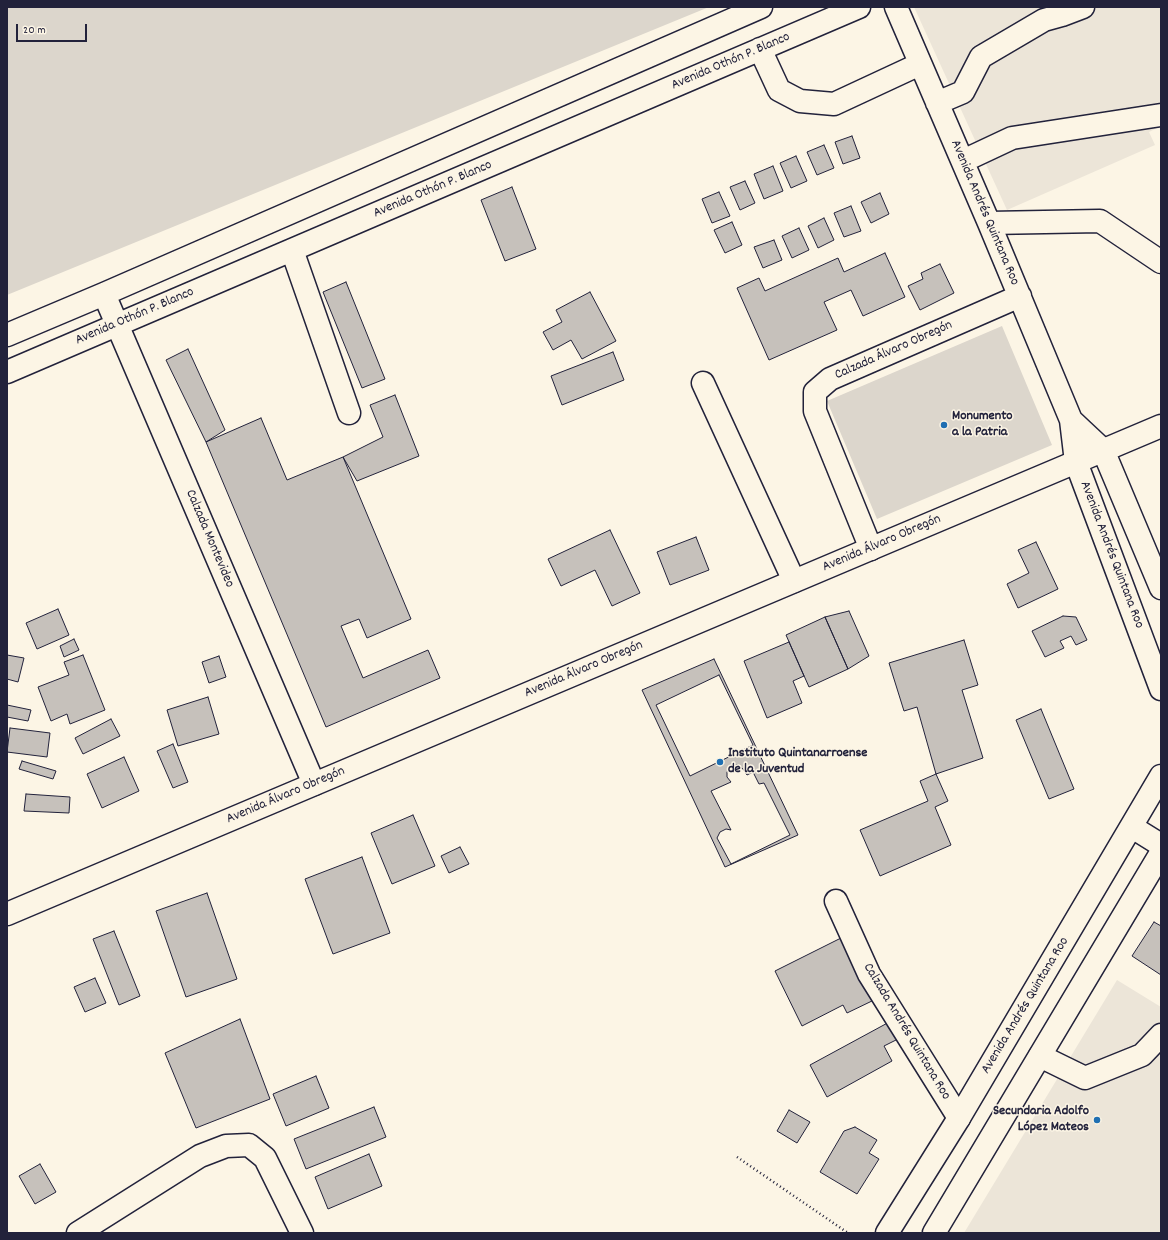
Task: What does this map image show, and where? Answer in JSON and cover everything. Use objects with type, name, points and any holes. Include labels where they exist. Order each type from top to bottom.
[{"type":"street","points":[[7,335],[761,7]]},
{"type":"street","name":"Avenida Othón P. Blanco","points":[[7,372],[859,7]]},
{"type":"street","name":"Avenida Andrés Quintana Roo","points":[[896,7],[1020,296],[1071,420],[1076,462],[1161,689]]},
{"type":"street","points":[[937,103],[963,92],[981,57],[1044,20],[1062,16],[1083,7]]},
{"type":"street","points":[[760,49],[779,90],[800,101],[834,104],[920,64]]},
{"type":"street","points":[[962,161],[1012,138],[1161,115]]},
{"type":"street","points":[[989,223],[1100,221],[1161,262]]},
{"type":"street","points":[[292,250],[349,412]]},
{"type":"street","name":"Calzada Montevideo","points":[[104,294],[314,784]]},
{"type":"street","name":"Calzada Álvaro Obregón","points":[[871,549],[815,411],[815,392],[830,379],[1020,296]]},
{"type":"street","points":[[702,383],[794,581]]},
{"type":"street","name":"Avenida Andrés Quintana Roo","points":[[1071,420],[1104,450],[1161,588]]},
{"type":"street","name":"Avenida Álvaro Obregón","points":[[7,914],[1161,426]]},
{"type":"street","name":"Avenida Andrés Quintana Roo","points":[[887,1233],[959,1118],[1161,776]]},
{"type":"street","points":[[1132,827],[1161,845]]},
{"type":"street","points":[[934,1233],[1161,853]]},
{"type":"street","name":"Calzada Andrés Quintana Roo","points":[[836,902],[869,974],[959,1118]]},
{"type":"street","points":[[1040,1056],[1085,1078],[1142,1055],[1161,1035]]},
{"type":"street","points":[[78,1233],[200,1156],[226,1146],[248,1145],[265,1158],[302,1233]]},
{"type":"path","points":[[737,1157],[848,1233]]},
{"type":"shaded area","points":[[7,7],[709,7],[7,295]]},
{"type":"shaded area","points":[[914,7],[1161,7],[1161,126],[1149,132],[1155,145],[1007,210]]},
{"type":"shaded area","points":[[1002,326],[1052,445],[877,519],[827,401]]},
{"type":"shaded area","name":"Secundaria Adolfo López Mateos","points":[[1117,980],[1161,1007],[1161,1233],[964,1233]]},
{"type":"building","points":[[852,136],[860,158],[843,164],[835,142]]},
{"type":"building","points":[[824,145],[834,168],[817,175],[807,152]]},
{"type":"building","points":[[796,156],[807,181],[791,188],[780,163]]},
{"type":"building","points":[[773,166],[783,191],[764,199],[754,174]]},
{"type":"building","points":[[745,181],[755,203],[740,210],[730,187]]},
{"type":"building","points":[[512,187],[536,249],[505,261],[481,200]]},
{"type":"building","points":[[719,192],[730,216],[712,223],[702,199]]},
{"type":"building","points":[[880,193],[889,214],[871,223],[861,202]]},
{"type":"building","points":[[851,206],[861,231],[844,237],[834,213]]},
{"type":"building","points":[[824,218],[834,240],[818,248],[808,226]]},
{"type":"building","points":[[732,222],[742,245],[725,253],[714,230]]},
{"type":"building","points":[[799,228],[809,250],[792,258],[782,236]]},
{"type":"building","points":[[774,240],[782,260],[763,268],[754,247]]},
{"type":"building","points":[[885,253],[905,297],[863,316],[851,290],[824,302],[837,330],[769,360],[737,288],[759,278],[765,291],[838,258],[844,272]]},
{"type":"building","points":[[940,264],[954,293],[920,310],[908,286],[923,279],[921,273]]},
{"type":"building","points":[[346,282],[385,379],[362,388],[323,292]]},
{"type":"building","points":[[590,292],[616,341],[582,359],[571,340],[553,350],[543,332],[562,322],[556,310]]},
{"type":"building","points":[[188,349],[225,430],[206,442],[166,360]]},
{"type":"building","points":[[613,352],[624,380],[562,405],[551,376]]},
{"type":"building","points":[[395,395],[419,456],[357,481],[343,457],[383,437],[370,405]]},
{"type":"building","points":[[261,418],[287,480],[343,457],[411,619],[367,638],[359,619],[341,626],[363,678],[428,650],[440,678],[326,727],[206,442]]},
{"type":"building","points":[[610,530],[640,593],[612,606],[595,570],[561,586],[548,559]]},
{"type":"building","points":[[696,537],[709,570],[670,585],[657,552]]},
{"type":"building","points":[[1036,542],[1058,589],[1018,608],[1007,584],[1029,573],[1018,550]]},
{"type":"building","points":[[58,609],[69,635],[37,649],[26,623]]},
{"type":"building","points":[[849,611],[869,656],[848,669],[825,617]]},
{"type":"building","points":[[1063,616],[1076,617],[1087,640],[1076,645],[1071,636],[1060,641],[1064,648],[1045,657],[1032,631]]},
{"type":"building","points":[[825,617],[848,669],[809,687],[786,635]]},
{"type":"building","points":[[74,639],[79,650],[64,657],[60,646]]},
{"type":"building","points":[[964,640],[978,685],[962,690],[983,758],[936,774],[917,707],[904,711],[889,663]]},
{"type":"building","points":[[789,642],[804,676],[793,681],[802,703],[767,718],[744,661]]},
{"type":"building","points":[[7,655],[24,658],[18,682],[7,679]]},
{"type":"building","points":[[83,655],[105,710],[70,724],[67,714],[51,721],[38,687],[69,675],[64,662]]},
{"type":"building","points":[[219,656],[226,677],[209,683],[202,662]]},
{"type":"building","name":"Instituto Quintanarroense de la Juventud","points":[[714,659],[798,835],[725,867],[642,690]]},
{"type":"building","points":[[719,675],[753,745],[690,776],[656,705]]},
{"type":"building","points":[[208,697],[219,734],[178,746],[167,710]]},
{"type":"building","points":[[7,705],[31,710],[28,721],[7,717]]},
{"type":"building","points":[[1041,709],[1074,789],[1049,799],[1016,720]]},
{"type":"building","points":[[111,719],[120,736],[83,754],[75,738]]},
{"type":"building","points":[[10,728],[50,733],[47,757],[7,752]]},
{"type":"building","points":[[173,744],[188,782],[173,788],[157,751]]},
{"type":"building","points":[[124,757],[139,791],[102,808],[87,774]]},
{"type":"building","points":[[22,761],[56,771],[53,779],[19,769]]},
{"type":"building","points":[[737,765],[743,769],[747,775],[753,772],[759,784],[764,783],[790,835],[731,864],[717,838],[720,832],[726,829],[731,830],[711,791],[731,782],[727,777],[727,772],[732,766]]},
{"type":"building","points":[[936,774],[948,801],[935,807],[951,845],[880,876],[860,830],[928,801],[920,781]]},
{"type":"building","points":[[26,794],[70,797],[69,813],[24,811]]},
{"type":"building","points":[[413,815],[435,866],[392,884],[371,833]]},
{"type":"building","points":[[460,847],[469,864],[449,873],[441,856]]},
{"type":"building","points":[[362,857],[390,933],[333,954],[305,879]]},
{"type":"building","points":[[207,893],[237,979],[186,997],[156,911]]},
{"type":"building","points":[[1154,922],[1161,926],[1161,975],[1132,956]]},
{"type":"building","points":[[114,931],[140,996],[119,1005],[93,939]]},
{"type":"building","points":[[843,937],[874,1000],[847,1013],[843,1005],[802,1026],[775,971]]},
{"type":"building","points":[[95,978],[106,1003],[85,1012],[74,987]]},
{"type":"building","points":[[240,1019],[270,1099],[196,1128],[165,1053]]},
{"type":"building","points":[[893,1020],[902,1037],[884,1046],[892,1061],[827,1097],[810,1065]]},
{"type":"building","points":[[316,1076],[329,1108],[286,1126],[273,1094]]},
{"type":"building","points":[[374,1107],[386,1137],[306,1169],[294,1139]]},
{"type":"building","points":[[789,1110],[810,1122],[797,1143],[777,1131]]},
{"type":"building","points":[[855,1127],[877,1140],[869,1153],[879,1159],[857,1194],[820,1172],[844,1131]]},
{"type":"building","points":[[369,1154],[382,1186],[328,1209],[315,1177]]},
{"type":"building","points":[[40,1164],[56,1192],[35,1204],[19,1176]]},
{"type":"place","name":"Monumento a la Patria","points":[[944,425]]},
{"type":"place","name":"Instituto Quintanarroense de la Juventud","points":[[720,762]]},
{"type":"place","name":"Secundaria Adolfo López Mateos","points":[[1097,1120]]}]
